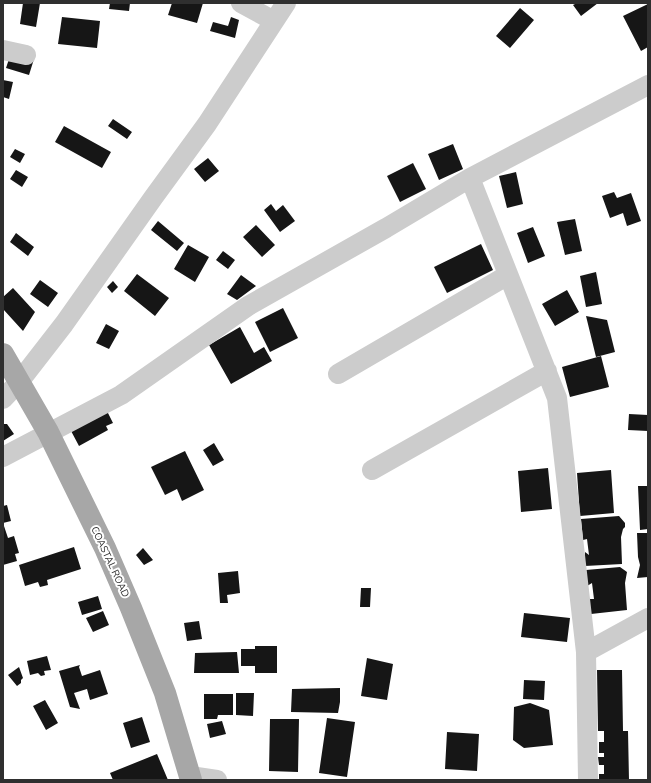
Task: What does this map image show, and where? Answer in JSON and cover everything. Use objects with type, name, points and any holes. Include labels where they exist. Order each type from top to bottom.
[{"type":"main road","name":"COASTAL ROAD","points":[[3,354],[48,432],[105,548],[165,693],[191,778]]},
{"type":"street","points":[[241,3],[274,21]]},
{"type":"street","points":[[3,399],[19,382],[64,324],[207,124],[286,3]]},
{"type":"street","points":[[3,50],[26,55]]},
{"type":"street","points":[[3,457],[48,432],[121,395],[248,306],[386,228],[470,178],[648,85]]},
{"type":"street","points":[[470,178],[558,398],[586,652],[588,780]]},
{"type":"street","points":[[338,374],[508,275]]},
{"type":"street","points":[[372,470],[546,371]]},
{"type":"street","points":[[586,652],[648,618]]},
{"type":"street","points":[[191,778],[217,780]]},
{"type":"building","points":[[23,3],[40,3],[36,27],[20,24]]},
{"type":"building","points":[[110,3],[130,3],[129,11],[109,9]]},
{"type":"building","points":[[172,3],[203,3],[197,23],[168,15]]},
{"type":"building","points":[[577,3],[598,3],[581,16],[573,5]]},
{"type":"building","points":[[648,4],[648,47],[641,51],[623,16]]},
{"type":"building","points":[[520,8],[534,20],[510,48],[496,36]]},
{"type":"building","points":[[62,17],[100,21],[97,48],[58,44]]},
{"type":"building","points":[[231,17],[239,20],[235,38],[210,31],[213,22],[228,26]]},
{"type":"building","points":[[11,53],[34,59],[29,75],[6,68]]},
{"type":"building","points":[[3,80],[13,82],[9,99],[3,97]]},
{"type":"building","points":[[113,119],[132,132],[127,139],[108,126]]},
{"type":"building","points":[[64,126],[111,152],[102,168],[55,142]]},
{"type":"building","points":[[453,144],[463,169],[439,180],[428,154]]},
{"type":"building","points":[[15,149],[25,154],[20,163],[10,157]]},
{"type":"building","points":[[208,158],[219,171],[205,182],[194,169]]},
{"type":"building","points":[[413,163],[426,189],[400,202],[387,176]]},
{"type":"building","points":[[16,170],[28,177],[22,187],[10,179]]},
{"type":"building","points":[[516,172],[523,204],[507,208],[499,176]]},
{"type":"building","points":[[614,192],[617,198],[631,193],[641,221],[627,226],[623,213],[610,218],[602,196]]},
{"type":"building","points":[[271,204],[276,211],[283,205],[295,221],[280,232],[264,210]]},
{"type":"building","points":[[575,219],[582,251],[565,255],[557,222]]},
{"type":"building","points":[[158,221],[184,243],[177,251],[151,230]]},
{"type":"building","points":[[256,225],[275,245],[262,257],[243,237]]},
{"type":"building","points":[[533,227],[545,256],[528,263],[517,233]]},
{"type":"building","points":[[16,233],[34,247],[28,256],[10,242]]},
{"type":"building","points":[[481,244],[493,270],[447,293],[434,267]]},
{"type":"building","points":[[188,245],[209,257],[195,282],[174,269]]},
{"type":"building","points":[[223,251],[235,260],[228,269],[216,260]]},
{"type":"building","points":[[596,272],[602,304],[586,307],[580,276]]},
{"type":"building","points":[[137,274],[169,298],[155,316],[124,291]]},
{"type":"building","points":[[241,275],[256,286],[237,300],[227,294]]},
{"type":"building","points":[[40,280],[58,293],[48,307],[30,294]]},
{"type":"building","points":[[113,281],[118,287],[112,293],[107,287]]},
{"type":"building","points":[[13,288],[35,312],[23,331],[3,309],[3,297]]},
{"type":"building","points":[[567,290],[579,312],[555,326],[542,304]]},
{"type":"building","points":[[283,308],[298,338],[270,352],[255,322]]},
{"type":"building","points":[[586,316],[607,320],[615,352],[596,357]]},
{"type":"building","points":[[106,324],[119,331],[109,349],[96,343]]},
{"type":"building","points":[[240,327],[254,353],[264,347],[272,361],[231,384],[209,345]]},
{"type":"building","points":[[601,356],[609,387],[570,397],[562,367]]},
{"type":"building","points":[[106,409],[113,423],[106,426],[108,430],[79,446],[70,429]]},
{"type":"building","points":[[629,414],[648,415],[648,431],[628,430]]},
{"type":"building","points":[[3,424],[7,424],[14,434],[3,441]]},
{"type":"building","points":[[214,443],[224,460],[213,466],[203,450]]},
{"type":"building","points":[[185,451],[204,490],[182,501],[177,489],[165,495],[151,467]]},
{"type":"building","points":[[548,468],[552,509],[521,512],[518,471]]},
{"type":"building","points":[[611,470],[614,513],[580,516],[577,473]]},
{"type":"building","points":[[638,486],[648,486],[648,529],[640,530]]},
{"type":"building","points":[[7,505],[11,521],[3,523],[3,506]]},
{"type":"building","points":[[619,516],[625,523],[621,537],[622,564],[585,566],[585,552],[589,555],[587,539],[583,540],[581,519]]},
{"type":"building","points":[[3,523],[8,538],[14,536],[19,553],[15,554],[17,561],[3,565]]},
{"type":"building","points":[[637,533],[648,533],[648,577],[637,578],[640,565],[638,557]]},
{"type":"building","points":[[74,547],[81,569],[47,580],[48,585],[40,587],[38,582],[25,586],[19,565]]},
{"type":"building","points":[[143,548],[153,560],[144,565],[136,555]]},
{"type":"building","points":[[620,567],[627,572],[625,583],[627,610],[591,614],[589,599],[594,599],[592,583],[587,586],[586,570]]},
{"type":"building","points":[[238,571],[240,593],[227,595],[228,603],[220,603],[218,573]]},
{"type":"building","points":[[361,588],[371,588],[370,607],[360,607]]},
{"type":"building","points":[[98,596],[102,609],[82,615],[78,602]]},
{"type":"building","points":[[103,611],[109,625],[93,632],[86,618]]},
{"type":"building","points":[[524,613],[570,618],[567,642],[521,637]]},
{"type":"building","points":[[199,621],[202,639],[187,641],[184,623]]},
{"type":"building","points":[[255,646],[277,646],[277,673],[255,673],[255,666],[241,666],[241,649],[255,649]]},
{"type":"building","points":[[237,652],[239,673],[194,673],[195,653]]},
{"type":"building","points":[[47,656],[51,670],[44,671],[45,675],[41,676],[38,673],[30,675],[27,661]]},
{"type":"building","points":[[367,658],[393,664],[387,700],[361,696]]},
{"type":"building","points":[[80,665],[79,667],[82,676],[100,670],[108,694],[90,700],[87,689],[74,693],[80,709],[70,707],[59,671]]},
{"type":"building","points":[[19,667],[23,678],[21,683],[17,686],[8,675]]},
{"type":"building","points":[[597,670],[622,670],[623,731],[628,731],[629,780],[599,780],[599,774],[604,774],[604,765],[599,765],[598,757],[604,757],[604,753],[599,753],[599,742],[604,742],[604,731],[598,731]]},
{"type":"building","points":[[524,680],[545,681],[544,700],[523,699]]},
{"type":"building","points":[[340,688],[338,713],[291,712],[292,689]]},
{"type":"building","points":[[236,693],[254,693],[253,716],[236,715]]},
{"type":"building","points":[[204,694],[233,694],[233,715],[218,715],[217,719],[204,719]]},
{"type":"building","points":[[45,700],[58,723],[46,730],[33,706]]},
{"type":"building","points":[[530,703],[549,710],[553,745],[524,748],[513,740],[514,707]]},
{"type":"building","points":[[142,717],[150,742],[131,748],[123,723]]},
{"type":"building","points":[[327,718],[355,722],[347,777],[319,773]]},
{"type":"building","points":[[270,719],[299,719],[298,772],[269,771]]},
{"type":"building","points":[[222,721],[226,734],[210,738],[207,724]]},
{"type":"building","points":[[447,732],[479,734],[477,771],[445,769]]},
{"type":"building","points":[[157,754],[168,780],[113,780],[110,773]]}]
